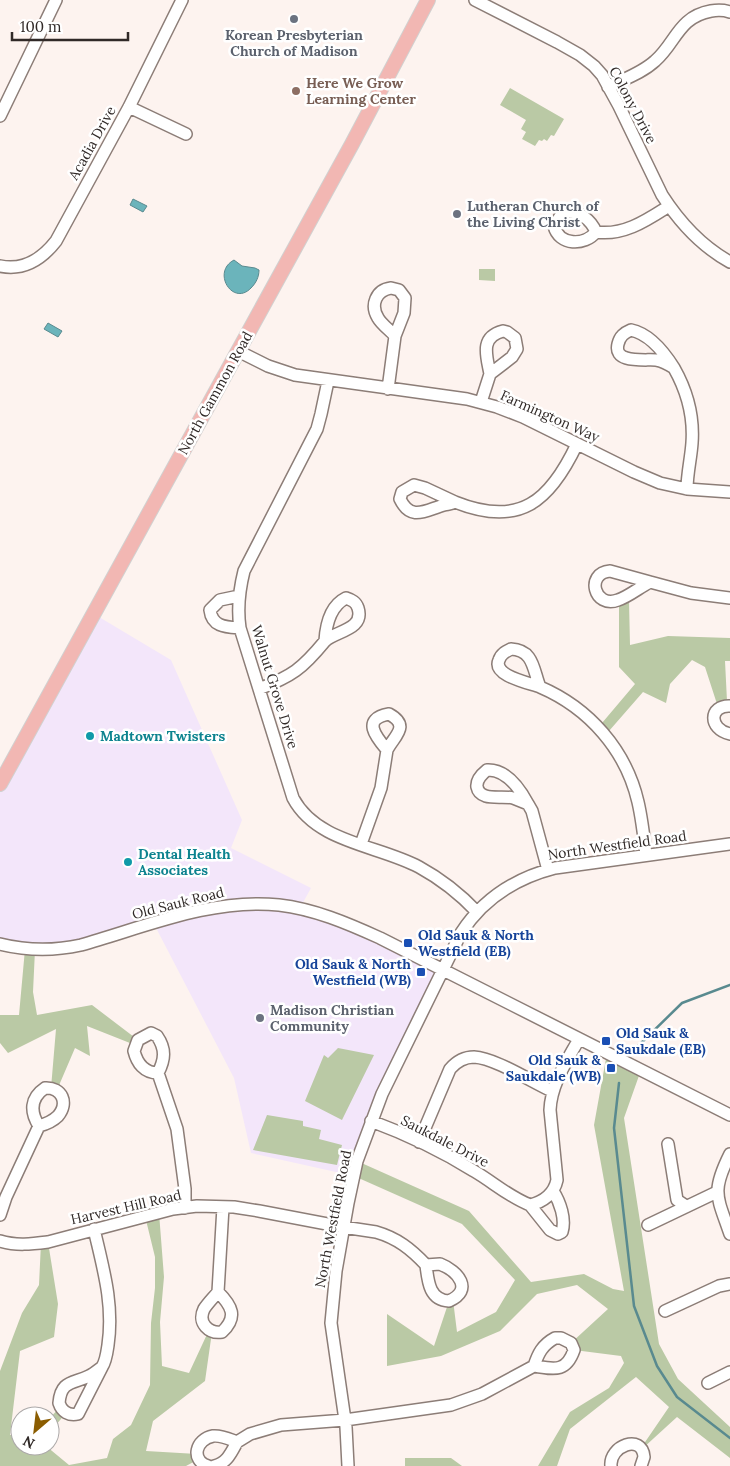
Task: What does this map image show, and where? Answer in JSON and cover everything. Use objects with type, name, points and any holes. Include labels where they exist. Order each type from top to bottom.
[{"type":"main road","name":"North Gammon Road","points":[[0,784],[352,144],[428,0]]},
{"type":"street","points":[[0,116],[56,0]]},
{"type":"street","name":"Acadia Drive","points":[[0,266],[29,264],[40,258],[56,241],[129,107],[182,0]]},
{"type":"street","name":"Colony Drive","points":[[475,0],[580,55],[594,66],[602,75],[619,106],[669,206],[703,244],[730,262]]},
{"type":"street","points":[[608,87],[648,67],[658,59],[684,25],[697,16],[716,11],[730,12]]},
{"type":"street","points":[[129,107],[186,134]]},
{"type":"street","points":[[596,232],[607,233],[633,228],[669,206]]},
{"type":"street","points":[[674,368],[657,360],[636,361],[624,356],[617,348],[621,336],[624,332],[631,330],[642,333],[661,350],[674,368],[686,392],[692,419],[692,442],[686,489]]},
{"type":"street","points":[[388,389],[395,336]]},
{"type":"street","name":"Farmington Way","points":[[238,352],[295,376],[481,402],[523,417],[651,480],[686,489],[730,492]]},
{"type":"street","points":[[481,402],[490,374]]},
{"type":"street","name":"Walnut Grove Drive","points":[[328,381],[322,414],[317,429],[244,571],[239,596],[240,628],[293,798],[305,816],[324,830],[419,868],[451,887],[477,912]]},
{"type":"street","points":[[455,502],[491,513],[522,509],[536,501],[553,485],[577,444]]},
{"type":"street","points":[[650,582],[691,593],[730,598]]},
{"type":"street","points":[[239,596],[220,600],[210,610],[214,622],[220,626],[240,628]]},
{"type":"street","points":[[259,689],[293,674],[325,642]]},
{"type":"street","points":[[540,687],[577,707],[614,746],[630,777],[638,800],[646,854]]},
{"type":"street","points":[[730,706],[719,708],[714,717],[714,723],[718,730],[730,734]]},
{"type":"street","points":[[361,844],[381,788],[387,750]]},
{"type":"street","points":[[528,804],[548,870]]},
{"type":"street","name":"North Westfield Road","points":[[348,1466],[345,1420],[331,1323],[336,1271],[357,1161],[370,1121],[382,1094],[461,933],[477,912],[494,896],[511,885],[548,870],[646,854],[730,844]]},
{"type":"street","name":"Old Sauk Road","points":[[0,944],[30,950],[67,948],[201,910],[226,905],[266,904],[300,908],[340,921],[443,970],[455,972],[532,1015],[730,1116]]},
{"type":"street","points":[[553,1190],[563,1216],[564,1226],[562,1232],[558,1234],[550,1230],[530,1205],[544,1199],[553,1190],[557,1180],[550,1110],[552,1092],[579,1039]]},
{"type":"street","points":[[419,1142],[450,1069],[455,1063],[464,1058],[472,1057],[489,1061],[552,1092]]},
{"type":"street","points":[[158,1073],[177,1129],[183,1169],[185,1208]]},
{"type":"street","name":"Saukdale Drive","points":[[370,1121],[419,1142],[475,1171],[504,1192],[530,1205]]},
{"type":"street","points":[[0,1215],[6,1197],[40,1126]]},
{"type":"street","points":[[668,1144],[677,1200],[686,1206]]},
{"type":"street","points":[[730,1154],[720,1175],[717,1192],[730,1234]]},
{"type":"street","points":[[648,1225],[717,1192]]},
{"type":"street","points":[[218,1292],[223,1207]]},
{"type":"street","name":"Harvest Hill Road","points":[[0,1241],[22,1244],[48,1242],[94,1229],[185,1208],[223,1207],[259,1211],[376,1232],[405,1245],[426,1265]]},
{"type":"street","points":[[94,1229],[106,1276],[110,1311],[110,1333],[106,1359],[102,1367]]},
{"type":"street","points":[[665,1311],[719,1286],[730,1284]]},
{"type":"street","points":[[214,1466],[220,1465],[227,1459],[237,1442],[250,1434],[280,1425],[345,1420],[428,1409],[460,1402],[482,1394],[534,1366]]},
{"type":"street","points":[[708,1382],[730,1372]]},
{"type":"street","points":[[208,1466],[202,1463],[197,1454],[198,1446],[202,1441],[214,1436],[223,1436],[237,1442]]},
{"type":"street","points":[[611,1466],[611,1458],[615,1452],[627,1444],[635,1444],[641,1448],[644,1457],[641,1466]]},
{"type":"shaded area","points":[[94,614],[171,660],[242,820],[231,848],[311,888],[300,908],[443,970],[382,1094],[354,1176],[251,1153],[234,1078],[154,924],[81,945],[0,944],[0,784]]},
{"type":"green space","points":[[510,88],[564,119],[554,136],[551,135],[547,141],[544,139],[542,141],[539,140],[535,146],[522,139],[526,132],[521,129],[526,120],[500,105]]},
{"type":"green space","points":[[479,269],[495,269],[495,281],[479,280]]},
{"type":"green space","points":[[629,601],[630,645],[668,636],[730,638],[730,661],[725,661],[727,701],[717,704],[705,667],[692,660],[670,684],[666,703],[643,692],[609,731],[602,723],[635,684],[619,667],[619,606]]},
{"type":"green space","points":[[25,949],[35,950],[33,992],[37,1015],[92,1005],[138,1040],[135,1045],[87,1026],[90,1056],[75,1048],[57,1090],[51,1088],[56,1029],[8,1053],[0,1043],[0,1015],[19,1015]]},
{"type":"green space","points":[[338,1048],[374,1055],[342,1120],[305,1101],[324,1055],[328,1058]]},
{"type":"green space","points":[[607,1053],[641,1070],[624,1118],[659,1344],[678,1379],[730,1427],[730,1458],[677,1417],[642,1449],[669,1407],[636,1377],[570,1429],[557,1466],[538,1466],[570,1412],[609,1388],[624,1363],[621,1356],[574,1350],[571,1343],[608,1309],[577,1285],[537,1294],[500,1331],[441,1356],[387,1366],[387,1314],[434,1346],[449,1301],[453,1300],[457,1332],[496,1312],[515,1280],[462,1224],[354,1176],[357,1161],[469,1211],[531,1282],[584,1274],[613,1289],[624,1291],[594,1125]]},
{"type":"green space","points":[[267,1115],[303,1121],[303,1126],[321,1130],[319,1139],[342,1145],[337,1165],[253,1150]]},
{"type":"green space","points":[[159,1213],[164,1277],[160,1322],[162,1366],[189,1373],[209,1330],[212,1332],[205,1381],[153,1421],[146,1451],[197,1454],[199,1459],[186,1466],[0,1466],[0,1371],[22,1313],[39,1285],[41,1243],[48,1242],[58,1304],[54,1337],[20,1351],[13,1406],[10,1406],[10,1456],[58,1456],[69,1465],[107,1458],[113,1439],[131,1425],[150,1385],[155,1257],[145,1216]]},
{"type":"green space","points":[[60,1407],[66,1413],[60,1420]]},
{"type":"green space","points":[[405,1458],[451,1458],[462,1466],[405,1466]]},
{"type":"water","points":[[133,199],[147,206],[143,212],[130,205]]},
{"type":"water","points":[[234,260],[242,266],[259,270],[254,284],[244,293],[232,291],[227,286],[224,272],[227,265]]},
{"type":"water","points":[[48,323],[62,331],[58,337],[44,329]]},
{"type":"waterway","points":[[637,1047],[682,1003],[730,985]]},
{"type":"waterway","points":[[619,1083],[614,1128],[634,1306],[657,1366],[677,1397],[730,1438]]},
{"type":"place","name":"Korean Presbyterian Church of Madison","points":[[294,19]]},
{"type":"place","name":"Here We Grow Learning Center","points":[[296,91]]},
{"type":"place","name":"Lutheran Church of the Living Christ","points":[[457,214]]},
{"type":"place","name":"Madtown Twisters","points":[[90,736]]},
{"type":"place","name":"Dental Health Associates","points":[[128,862]]},
{"type":"place","name":"Old Sauk & North Westfield (EB)","points":[[408,943]]},
{"type":"place","name":"Old Sauk & North Westfield (WB)","points":[[421,972]]},
{"type":"place","name":"Madison Christian Community","points":[[260,1018]]},
{"type":"place","name":"Old Sauk & Saukdale (EB)","points":[[606,1041]]},
{"type":"place","name":"Old Sauk & Saukdale (WB)","points":[[611,1068]]}]
